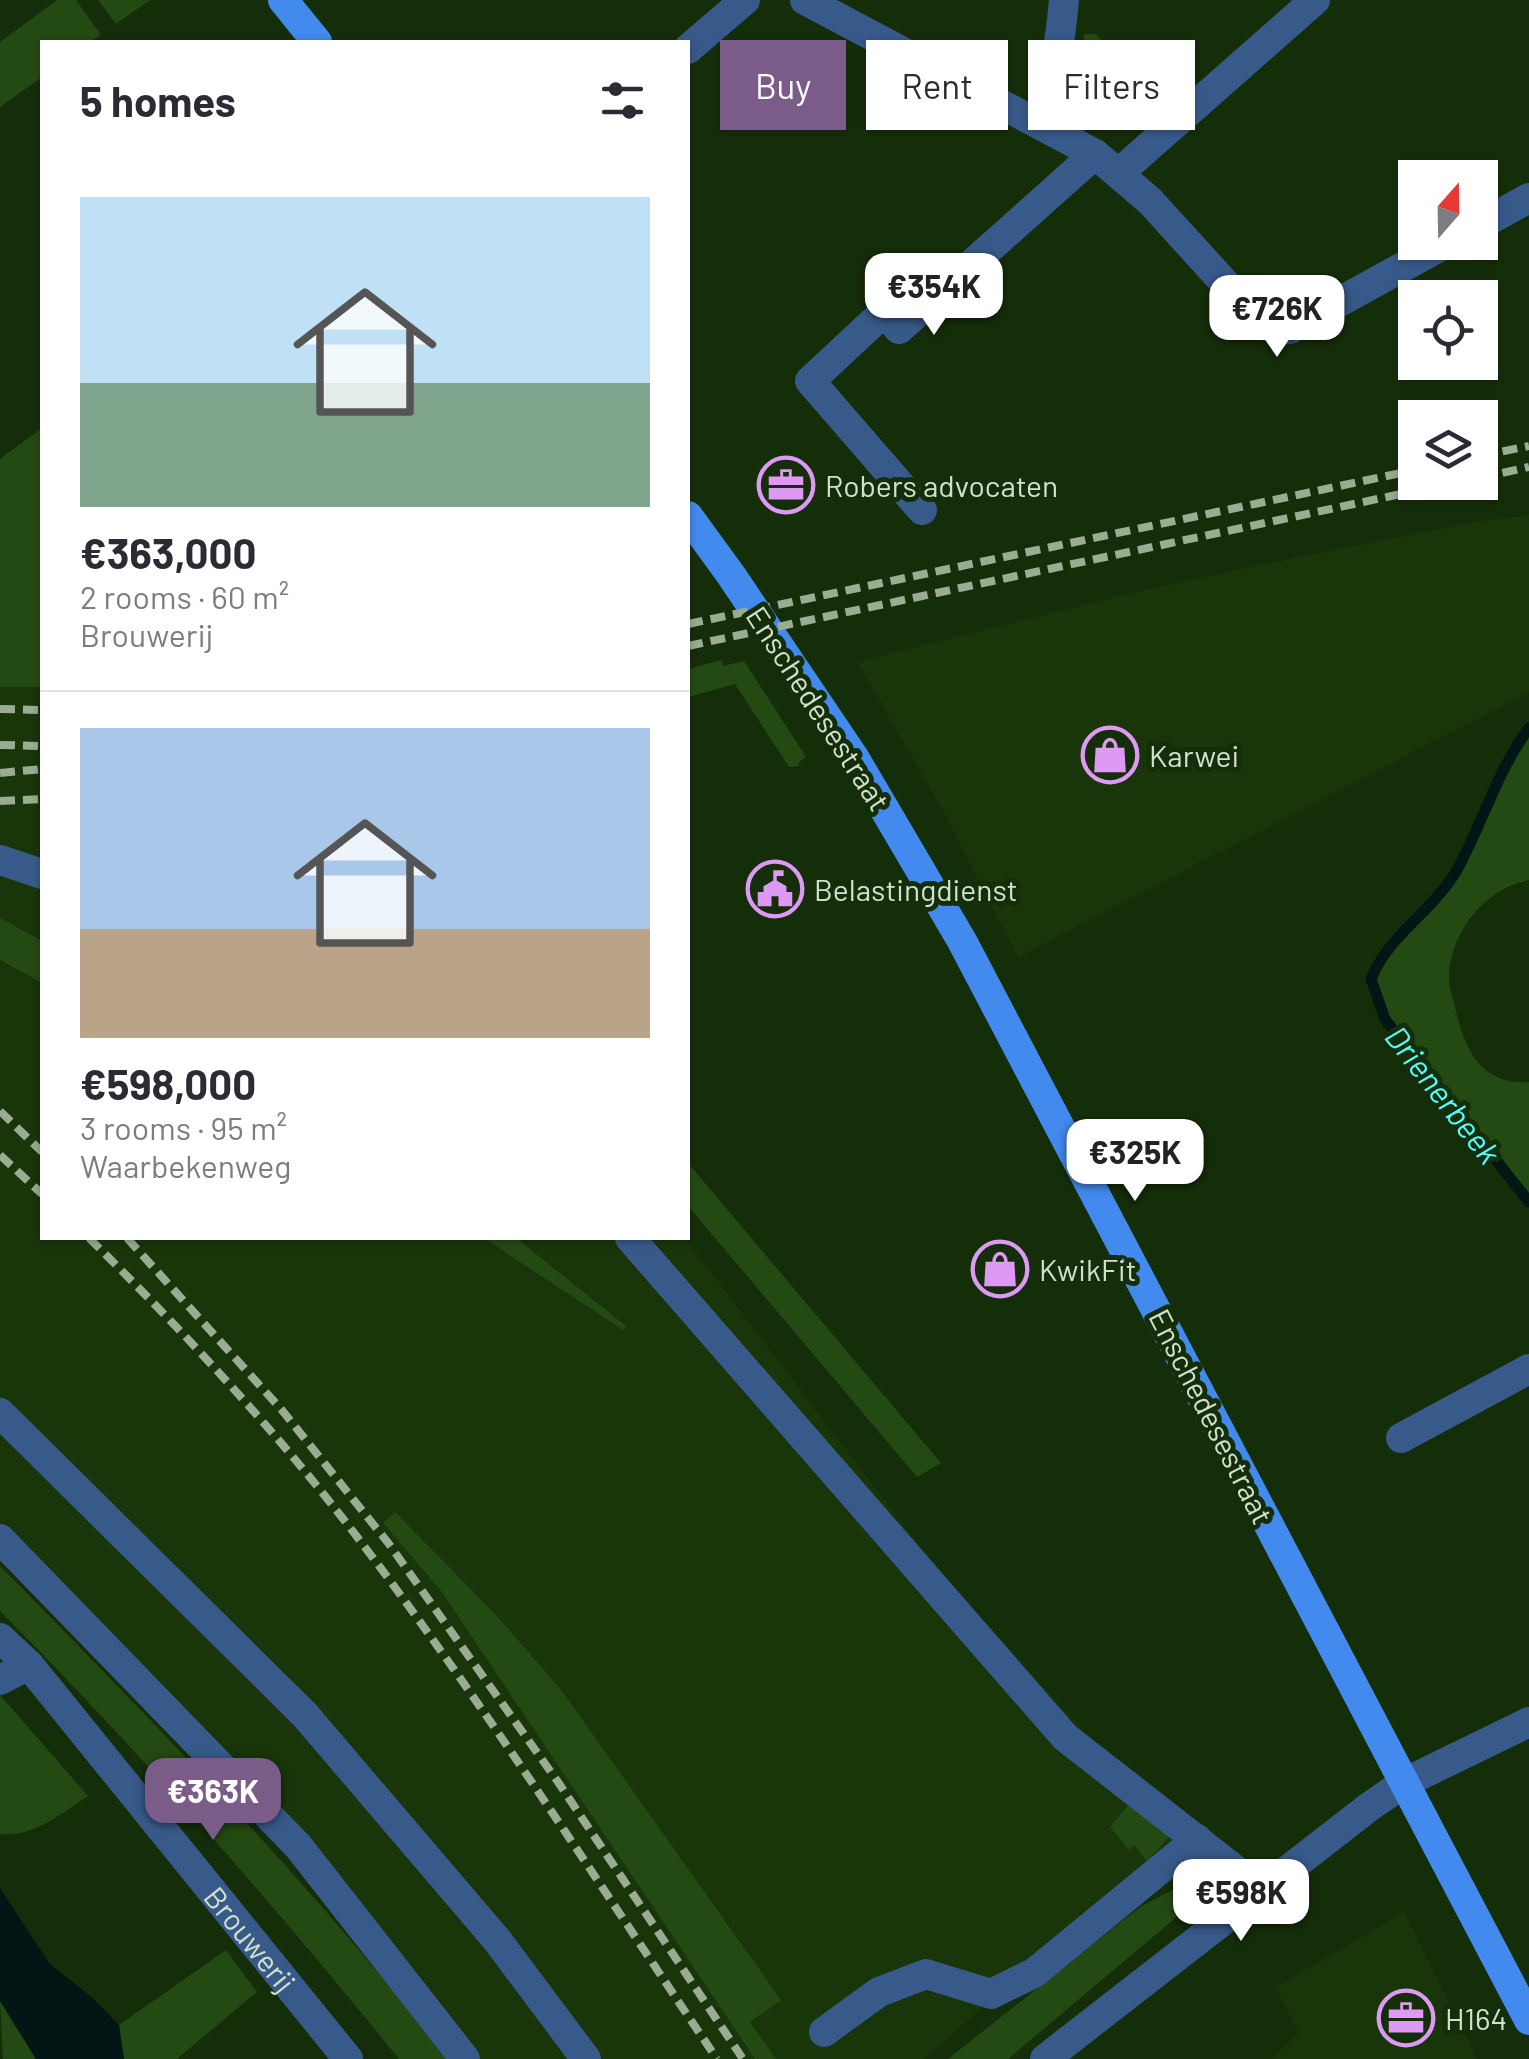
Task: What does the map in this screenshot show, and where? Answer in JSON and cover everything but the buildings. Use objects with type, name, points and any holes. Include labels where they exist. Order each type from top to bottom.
[{"type":"main road","points":[[283,0],[315,40]]},
{"type":"main road","name":"Enschedesestraat","points":[[690,519],[856,759],[962,941],[1529,2020]]},
{"type":"street","points":[[690,47],[745,0]]},
{"type":"street","points":[[805,0],[1028,115]]},
{"type":"street","points":[[1060,40],[1064,0]]},
{"type":"street","points":[[922,510],[810,382],[884,312],[899,329],[1315,0]]},
{"type":"street","points":[[1054,130],[1108,163],[1262,323],[1282,331],[1414,260]]},
{"type":"street","points":[[1498,215],[1529,198]]},
{"type":"street","points":[[0,860],[40,873]]},
{"type":"street","points":[[632,1240],[1065,1737],[1261,1890]]},
{"type":"street","points":[[1401,1438],[1529,1368]]},
{"type":"street","points":[[0,1414],[305,1714],[497,1940],[586,2059]]},
{"type":"street","points":[[0,1540],[298,1846],[465,2059]]},
{"type":"street","name":"Brouwerij","points":[[0,1638],[29,1665],[348,2059]]},
{"type":"street","points":[[0,1680],[29,1665]]},
{"type":"street","points":[[1045,2059],[1404,1784],[1529,1722]]},
{"type":"street","points":[[824,2032],[879,1992],[926,1974],[992,1994],[1034,1974],[1196,1839]]},
{"type":"shaded area","points":[[57,0],[76,0],[101,35],[93,40],[40,40],[40,78],[0,107],[0,42]]},
{"type":"shaded area","points":[[98,0],[150,0],[116,24]]},
{"type":"shaded area","points":[[1084,34],[1096,34],[1101,40],[1084,40]]},
{"type":"shaded area","points":[[40,429],[40,687],[0,687],[0,459]]},
{"type":"shaded area","points":[[1529,515],[1529,692],[1018,957],[942,809],[857,662],[1145,590],[1475,522]]},
{"type":"shaded area","points":[[721,660],[723,666],[744,661],[806,757],[799,766],[789,767],[735,684],[690,696],[690,668]]},
{"type":"shaded area","points":[[0,687],[40,687],[40,1240],[687,1240],[940,1573],[1179,1836],[924,2059],[475,2059],[275,1808],[0,1524]]},
{"type":"shaded area","points":[[1529,728],[1529,880],[1498,892],[1474,913],[1457,941],[1449,976],[1462,1033],[1476,1059],[1497,1077],[1529,1082],[1529,1202],[1385,1019],[1371,979],[1389,949],[1458,868],[1508,762]]},
{"type":"shaded area","points":[[0,918],[40,940],[40,982],[0,960]]},
{"type":"shaded area","points":[[690,1165],[941,1463],[917,1477],[690,1208]]},
{"type":"shaded area","points":[[487,1240],[518,1240],[626,1326],[623,1330]]},
{"type":"shaded area","points":[[395,1512],[498,1617],[562,1691],[781,2000],[750,2022],[776,2059],[755,2059],[442,1592],[383,1523]]},
{"type":"shaded area","points":[[0,1566],[287,1867],[447,2059],[399,2059],[205,1830],[0,1611]]},
{"type":"shaded area","points":[[0,1695],[88,1796],[47,1823],[13,1834],[0,1834]]},
{"type":"shaded area","points":[[1131,1802],[1170,1836],[1147,1861],[1134,1845],[1129,1850],[1110,1827]]},
{"type":"shaded area","points":[[1205,1883],[1211,1888],[1008,2059],[948,2059],[1140,1907],[1184,1884]]},
{"type":"shaded area","points":[[0,1888],[50,1964],[119,2025],[124,2059],[36,2059],[0,2001]]},
{"type":"shaded area","points":[[1404,1912],[1477,2059],[1271,2059],[1299,2032],[1275,1988]]},
{"type":"shaded area","points":[[226,1950],[257,1992],[177,2059],[124,2059],[119,2025]]},
{"type":"shaded area","points":[[0,2001],[36,2059],[3,2059]]},
{"type":"waterway","name":"Drienerbeek","points":[[1529,728],[1508,762],[1458,868],[1389,949],[1371,979],[1385,1019],[1529,1202]]},
{"type":"railway","points":[[1498,452],[1529,446]]},
{"type":"railway","points":[[1498,474],[1529,467]]},
{"type":"railway","points":[[690,624],[1398,474]]},
{"type":"railway","points":[[690,646],[1398,495]]},
{"type":"railway","points":[[0,709],[40,710]]},
{"type":"railway","points":[[0,745],[40,746]]},
{"type":"railway","points":[[0,773],[40,769]]},
{"type":"railway","points":[[0,801],[40,799]]},
{"type":"railway","points":[[0,1111],[40,1150]]},
{"type":"railway","points":[[0,1155],[40,1192]]},
{"type":"railway","points":[[91,1240],[230,1385],[361,1542],[498,1733],[717,2059]]},
{"type":"railway","points":[[129,1240],[281,1409],[389,1544],[558,1782],[743,2059]]},
{"type":"place","name":"Robers advocaten","points":[[786,485]]},
{"type":"place","name":"Karwei","points":[[1110,755]]},
{"type":"place","name":"Belastingdienst","points":[[775,889]]},
{"type":"place","name":"KwikFit","points":[[1000,1269]]},
{"type":"place","name":"H164","points":[[1406,2018]]}]
